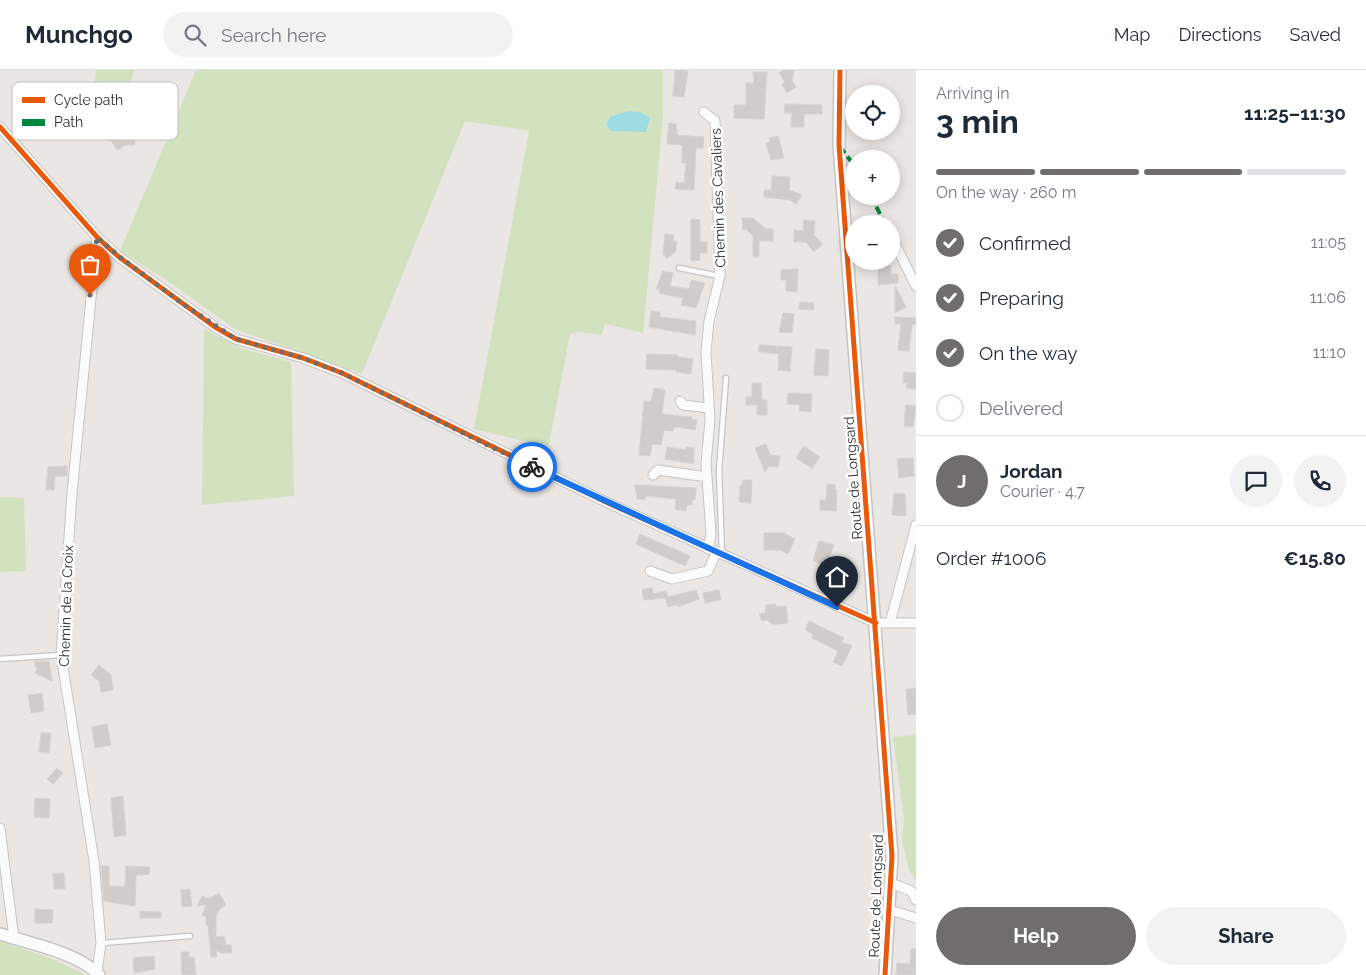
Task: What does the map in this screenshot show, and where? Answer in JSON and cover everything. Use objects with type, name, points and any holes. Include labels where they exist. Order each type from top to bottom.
[{"type":"main road","name":"Route de Longsard","points":[[840,70],[839,145],[892,856],[890,910],[884,975]]},
{"type":"main road","points":[[0,934],[58,952],[98,974]]},
{"type":"street","name":"Chemin des Cavaliers","points":[[704,112],[715,121],[720,276],[708,321],[706,352],[709,408],[707,477],[711,534],[715,552]]},
{"type":"street","points":[[0,127],[97,237],[120,257],[183,304],[236,339],[303,358],[342,373],[485,444],[715,552],[876,623],[916,623]]},
{"type":"street","name":"Chemin de la Croix","points":[[97,237],[72,492],[61,655],[94,861],[101,943],[98,974]]},
{"type":"street","points":[[900,254],[916,286]]},
{"type":"street","points":[[680,401],[683,405],[709,408]]},
{"type":"street","points":[[653,475],[658,470],[707,477]]},
{"type":"street","points":[[890,623],[916,525]]},
{"type":"street","points":[[650,571],[672,579],[708,570],[715,552]]},
{"type":"street","points":[[0,828],[14,939]]},
{"type":"street","points":[[891,883],[911,891],[916,900]]},
{"type":"street","points":[[890,910],[916,918]]},
{"type":"lane","points":[[679,268],[720,276]]},
{"type":"lane","points":[[715,552],[726,378]]},
{"type":"lane","points":[[0,659],[61,655]]},
{"type":"lane","points":[[101,943],[190,936]]},
{"type":"green space","points":[[96,70],[135,70],[130,82],[94,82]]},
{"type":"green space","points":[[196,70],[663,70],[663,116],[643,333],[605,324],[602,335],[578,332],[570,334],[545,465],[530,459],[531,443],[474,429],[529,131],[465,121],[362,374],[235,329],[171,283],[120,251],[167,140],[178,140],[178,113]]},
{"type":"green space","points":[[204,329],[244,349],[291,362],[294,496],[202,505]]},
{"type":"green space","points":[[0,497],[24,498],[26,571],[0,572]]},
{"type":"green space","points":[[916,735],[916,881],[909,870],[902,841],[904,819],[893,737]]},
{"type":"green space","points":[[0,941],[53,959],[86,975],[0,975]]},
{"type":"water","points":[[628,111],[640,112],[650,118],[646,132],[611,131],[606,125],[610,117]]},
{"type":"building","points":[[675,70],[688,71],[684,97],[673,96]]},
{"type":"building","points":[[783,70],[794,70],[792,81],[796,87],[787,93],[782,84],[785,82],[779,73]]},
{"type":"building","points":[[753,72],[767,72],[764,119],[734,118],[734,105],[746,105],[746,83],[754,83]]},
{"type":"building","points":[[785,104],[822,105],[822,114],[804,114],[804,127],[791,127],[792,113],[784,113]]},
{"type":"building","points":[[669,123],[676,124],[677,135],[704,137],[703,148],[696,148],[694,190],[675,189],[676,182],[684,183],[686,163],[682,163],[682,145],[667,144]]},
{"type":"building","points":[[778,136],[784,158],[771,160],[766,144],[770,142],[769,138]]},
{"type":"building","points":[[111,140],[135,140],[135,145],[125,145],[117,150]]},
{"type":"building","points":[[772,176],[790,177],[789,190],[802,195],[796,204],[790,200],[764,197],[764,190],[771,190]]},
{"type":"building","points":[[742,218],[753,218],[766,229],[773,229],[773,241],[759,241],[759,257],[753,257],[753,236],[746,229],[743,230]]},
{"type":"building","points":[[691,219],[700,220],[700,242],[707,242],[707,253],[700,253],[700,260],[691,261]]},
{"type":"building","points":[[804,220],[815,221],[814,235],[823,244],[814,252],[806,242],[794,242],[794,230],[803,231]]},
{"type":"building","points":[[665,234],[674,235],[673,241],[677,241],[676,251],[667,259],[663,254]]},
{"type":"building","points":[[798,269],[797,292],[786,291],[786,280],[781,280],[781,270]]},
{"type":"building","points":[[878,270],[891,270],[891,274],[898,274],[898,283],[878,285]]},
{"type":"building","points":[[663,271],[673,273],[670,286],[689,289],[691,280],[705,283],[696,308],[681,305],[683,298],[659,293],[660,289],[656,289]]},
{"type":"building","points":[[895,286],[906,307],[895,313]]},
{"type":"building","points":[[800,302],[814,303],[814,310],[799,309]]},
{"type":"building","points":[[651,311],[660,312],[660,317],[696,321],[695,335],[649,327]]},
{"type":"building","points":[[783,313],[794,314],[792,333],[779,332]]},
{"type":"building","points":[[895,317],[916,318],[916,324],[912,324],[909,351],[898,350],[901,324],[895,324]]},
{"type":"building","points":[[759,345],[776,346],[778,349],[778,346],[792,347],[790,371],[778,370],[779,354],[759,352]]},
{"type":"building","points":[[816,349],[829,350],[828,376],[814,375]]},
{"type":"building","points":[[647,354],[678,355],[678,357],[693,359],[691,374],[676,372],[676,370],[646,369]]},
{"type":"building","points":[[904,372],[916,373],[916,389],[906,388],[907,383],[903,383]]},
{"type":"building","points":[[752,383],[761,383],[762,400],[767,400],[767,415],[757,415],[757,405],[746,405],[746,397],[752,397]]},
{"type":"building","points":[[654,388],[665,390],[662,414],[692,417],[692,419],[697,420],[695,430],[679,427],[674,428],[673,431],[664,430],[661,445],[652,444],[650,456],[639,455],[644,401],[651,402]]},
{"type":"building","points":[[788,393],[812,394],[811,412],[799,411],[800,405],[787,404]]},
{"type":"building","points":[[906,405],[916,406],[913,427],[904,426]]},
{"type":"building","points":[[766,444],[770,455],[780,456],[778,467],[769,466],[765,472],[755,448]]},
{"type":"building","points":[[804,446],[820,457],[812,468],[796,458]]},
{"type":"building","points":[[667,447],[686,450],[687,447],[694,448],[694,464],[665,459]]},
{"type":"building","points":[[913,458],[914,476],[899,478],[897,459]]},
{"type":"building","points":[[67,466],[67,476],[55,476],[54,490],[46,490],[48,467]]},
{"type":"building","points":[[743,480],[752,480],[751,503],[739,502],[740,485],[742,485]]},
{"type":"building","points":[[827,484],[835,485],[835,490],[837,490],[836,511],[820,510],[820,500],[826,500]]},
{"type":"building","points":[[635,485],[696,488],[695,500],[692,500],[692,505],[687,505],[686,511],[675,509],[676,499],[646,496],[645,499],[637,499]]},
{"type":"building","points":[[894,493],[905,494],[906,516],[892,515]]},
{"type":"building","points":[[764,533],[784,533],[795,539],[788,554],[780,550],[764,550]]},
{"type":"building","points":[[640,534],[690,556],[685,566],[636,544]]},
{"type":"building","points":[[819,541],[834,545],[826,565],[813,561]]},
{"type":"building","points":[[652,588],[653,594],[666,591],[668,597],[696,590],[699,599],[678,607],[678,604],[668,607],[665,598],[644,600],[642,590]]},
{"type":"building","points":[[719,590],[721,600],[705,603],[703,593]]},
{"type":"building","points":[[776,604],[776,607],[786,606],[788,623],[773,625],[767,620],[762,621],[759,614],[765,613],[766,605]]},
{"type":"building","points":[[809,621],[844,638],[842,642],[852,646],[842,666],[833,662],[838,651],[812,638],[813,635],[805,629]]},
{"type":"building","points":[[35,661],[49,661],[52,681],[35,673],[38,669],[35,667]]},
{"type":"building","points":[[99,665],[111,675],[113,690],[101,692],[99,681],[91,675]]},
{"type":"building","points":[[916,688],[916,714],[908,715],[906,689]]},
{"type":"building","points":[[42,693],[44,711],[31,713],[28,695]]},
{"type":"building","points":[[107,724],[111,745],[95,748],[92,727]]},
{"type":"building","points":[[41,733],[51,733],[49,753],[39,752]]},
{"type":"building","points":[[57,768],[63,773],[53,784],[47,779]]},
{"type":"building","points":[[123,796],[126,835],[114,837],[111,798]]},
{"type":"building","points":[[35,798],[50,799],[49,818],[34,817]]},
{"type":"building","points":[[101,866],[109,866],[109,886],[125,887],[126,866],[150,867],[149,874],[136,875],[135,906],[104,901]]},
{"type":"building","points":[[64,873],[65,889],[54,889],[53,874]]},
{"type":"building","points":[[190,889],[192,906],[182,907],[181,890]]},
{"type":"building","points":[[219,893],[226,905],[220,909],[216,916],[216,937],[224,936],[226,945],[231,945],[232,953],[221,953],[216,950],[217,957],[211,957],[208,925],[206,925],[206,917],[202,915],[206,905],[197,906],[202,896],[209,899]]},
{"type":"building","points":[[35,909],[53,910],[52,923],[35,923]]},
{"type":"building","points":[[140,911],[161,912],[161,918],[140,918]]},
{"type":"building","points":[[911,949],[916,949],[916,975],[896,975],[897,963],[910,964]]},
{"type":"building","points":[[181,952],[189,952],[189,957],[194,957],[196,975],[182,975]]},
{"type":"building","points":[[154,956],[155,969],[134,973],[133,958]]},
{"type":"marked path","points":[[840,147],[845,153]]},
{"type":"marked path","points":[[876,205],[880,215]]},
{"type":"cycle path","points":[[840,70],[839,145],[892,856],[885,975]]},
{"type":"cycle path","points":[[0,127],[97,237],[119,257],[215,327],[236,339],[303,358],[342,373],[608,503],[876,623]]},
{"type":"way so far","points":[[90,295],[97,237],[120,257],[183,304],[215,327],[236,339],[303,358],[342,373],[532,467]]},
{"type":"route","points":[[532,467],[722,556],[837,607]]}]
